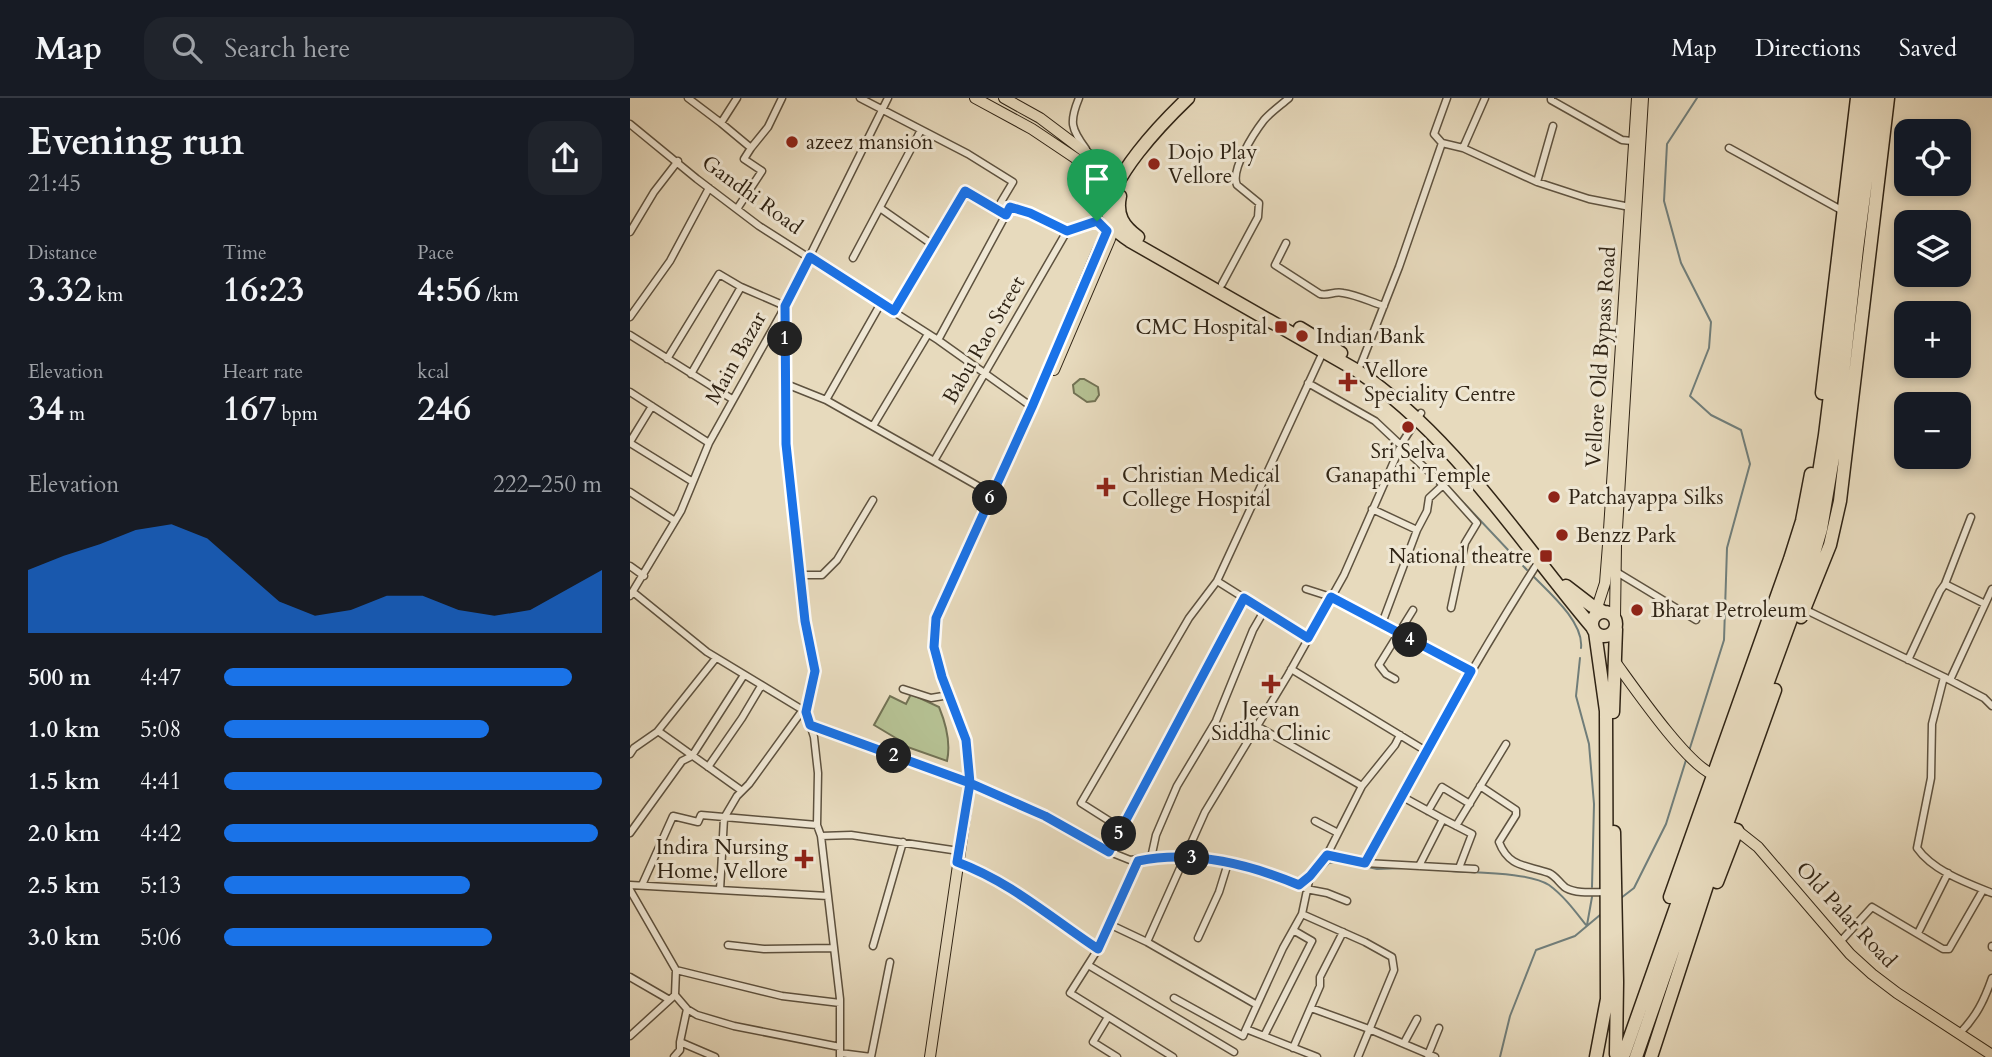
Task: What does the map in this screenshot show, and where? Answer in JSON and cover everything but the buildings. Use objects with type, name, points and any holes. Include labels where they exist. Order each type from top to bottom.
[{"type":"highway","points":[[1188,98],[1145,142],[1119,182],[1110,207],[1114,225],[1129,241],[1323,352],[1382,388],[1419,415]]},
{"type":"highway","points":[[1114,225],[1124,187],[1138,162],[1166,128],[1197,98]]},
{"type":"highway","points":[[1636,1057],[1811,523],[1825,435],[1843,245],[1843,211],[1857,98]]},
{"type":"highway","points":[[1617,1056],[1707,772],[1802,521],[1811,480],[1843,245],[1867,98]]},
{"type":"highway","points":[[1617,1056],[1734,759],[1778,659],[1821,529],[1835,446],[1877,98]]},
{"type":"highway","points":[[1651,1057],[1666,1008],[1732,827],[1804,609],[1830,545],[1840,501],[1888,98]]},
{"type":"highway","points":[[1114,225],[1125,226],[1144,242],[1361,364],[1419,415],[1480,476],[1540,558],[1602,620],[1609,894],[1617,1056]]},
{"type":"highway","points":[[1540,558],[1602,620],[1616,663],[1609,894]]},
{"type":"highway","points":[[1596,1057],[1607,999],[1611,943]]},
{"type":"main road","points":[[975,98],[1032,129],[1104,176],[1119,182]]},
{"type":"main road","points":[[1004,98],[1040,118],[1089,153],[1119,182]]},
{"type":"main road","name":"Vellore Old Bypass Road","points":[[1602,620],[1637,98]]},
{"type":"main road","name":"Vellore Old Bypass Road","points":[[1602,620],[1615,571],[1643,98]]},
{"type":"main road","points":[[930,1057],[970,783],[966,740],[934,647],[936,618],[1032,407],[1055,369],[1114,225],[1097,221]]},
{"type":"main road","points":[[1616,663],[1685,751],[1707,772]]},
{"type":"main road","name":"Old Palar Road","points":[[1732,827],[1758,848],[1840,942],[1881,981],[1992,1055]]},
{"type":"street","points":[[688,98],[751,148]]},
{"type":"street","points":[[721,123],[737,98]]},
{"type":"street","points":[[737,209],[762,171],[744,159],[768,127],[782,98]]},
{"type":"street","points":[[860,98],[968,154],[1013,182],[1002,202],[1067,231],[1097,221],[1103,207],[1105,189],[1104,176],[1074,133],[1072,115],[1079,98]]},
{"type":"street","name":"Main Bazar","points":[[631,594],[675,521],[709,443],[785,306],[888,98]]},
{"type":"street","points":[[1222,284],[1258,216],[1260,207],[1259,203],[1234,181],[1236,170],[1264,120],[1289,98]]},
{"type":"street","points":[[1447,98],[1434,134],[1441,143],[1464,148],[1537,182],[1589,199],[1630,208]]},
{"type":"street","points":[[1551,98],[1550,100],[1622,140],[1632,141]]},
{"type":"street","points":[[1464,148],[1485,99]]},
{"type":"street","name":"Gandhi Road","points":[[630,124],[737,209],[938,340],[1032,407]]},
{"type":"street","points":[[1537,182],[1553,126]]},
{"type":"street","points":[[853,258],[921,130]]},
{"type":"street","points":[[1361,364],[1441,143]]},
{"type":"street","points":[[1729,148],[1843,211]]},
{"type":"street","points":[[630,232],[654,192],[678,162]]},
{"type":"street","points":[[630,317],[670,261],[709,188]]},
{"type":"street","points":[[894,311],[965,191],[1006,215]]},
{"type":"street","points":[[938,340],[1010,207]]},
{"type":"street","points":[[880,208],[933,245]]},
{"type":"street","name":"Babu Rao Street","points":[[934,461],[1067,231]]},
{"type":"street","points":[[1286,243],[1275,265],[1320,294],[1327,296],[1336,292],[1348,293],[1384,306]]},
{"type":"street","points":[[667,359],[719,274],[785,306],[786,444],[805,621],[815,671],[804,712],[724,818],[720,890]]},
{"type":"street","points":[[691,374],[741,287]]},
{"type":"street","points":[[826,400],[881,303]]},
{"type":"street","points":[[873,425],[928,334]]},
{"type":"street","points":[[630,335],[732,399]]},
{"type":"street","points":[[1122,828],[1081,803],[1189,618],[1217,581],[1323,352]]},
{"type":"street","points":[[1308,383],[1375,421],[1443,485],[1477,523],[1465,543],[1451,608]]},
{"type":"street","points":[[786,384],[826,400],[873,425],[992,494]]},
{"type":"street","points":[[630,392],[709,443]]},
{"type":"street","points":[[652,406],[630,442],[693,482]]},
{"type":"street","points":[[1147,942],[1205,812],[1344,575],[1400,446],[1419,415]]},
{"type":"street","points":[[1381,626],[1417,530],[1427,511],[1429,498],[1443,485]]},
{"type":"street","points":[[630,492],[675,521]]},
{"type":"street","points":[[800,575],[822,575],[837,560],[873,500]]},
{"type":"street","points":[[1372,509],[1417,530]]},
{"type":"street","points":[[1908,660],[1945,583],[1971,517]]},
{"type":"street","points":[[1365,863],[1471,671],[1540,558]]},
{"type":"street","points":[[630,566],[644,576]]},
{"type":"street","points":[[1615,571],[1696,620]]},
{"type":"street","points":[[1217,581],[1308,638]]},
{"type":"street","points":[[1945,583],[1985,604]]},
{"type":"street","points":[[1306,589],[1331,597],[1398,635],[1471,671]]},
{"type":"street","points":[[1992,589],[1947,679],[1932,724],[1931,778],[1917,848],[1925,860],[1992,893]]},
{"type":"street","points":[[631,594],[716,658],[804,712],[810,725],[818,773],[817,825],[821,836],[840,1003],[840,1052]]},
{"type":"street","points":[[1109,852],[1244,598]]},
{"type":"street","points":[[1804,609],[1947,679],[1992,706]]},
{"type":"street","points":[[1151,858],[1156,835],[1177,786],[1216,721],[1252,630],[1264,611]]},
{"type":"street","points":[[1395,679],[1386,674],[1379,665],[1413,611]]},
{"type":"street","points":[[630,754],[658,731],[716,658]]},
{"type":"street","points":[[1291,669],[1426,751]]},
{"type":"street","points":[[630,833],[682,761],[692,756],[744,675]]},
{"type":"street","points":[[708,767],[761,686]]},
{"type":"street","points":[[903,690],[931,698],[949,695]]},
{"type":"street","points":[[810,725],[970,783],[1045,816],[1109,852],[1138,861],[1162,856],[1228,863],[1281,877],[1308,890],[1327,893],[1347,901]]},
{"type":"street","points":[[1257,726],[1362,786]]},
{"type":"street","points":[[658,731],[742,791]]},
{"type":"street","points":[[1299,885],[1327,855],[1362,786],[1400,735]]},
{"type":"street","points":[[1456,826],[1506,744]]},
{"type":"street","points":[[1480,786],[1516,810],[1516,815],[1499,842],[1515,863],[1549,873],[1573,891],[1609,894]]},
{"type":"street","points":[[1428,811],[1442,787],[1470,803]]},
{"type":"street","points":[[1401,796],[1472,834],[1459,868]]},
{"type":"street","points":[[642,885],[673,816],[698,822],[701,815],[817,825]]},
{"type":"street","points":[[1419,866],[1443,819]]},
{"type":"street","points":[[1315,821],[1338,833]]},
{"type":"street","points":[[821,836],[851,835],[903,842],[958,857],[1040,906],[1098,949]]},
{"type":"street","points":[[873,946],[903,842]]},
{"type":"street","points":[[1327,855],[1365,863],[1475,869]]},
{"type":"street","points":[[1138,861],[1098,949],[1070,993],[1173,1057]]},
{"type":"street","points":[[1198,938],[1219,892],[1228,863]]},
{"type":"street","points":[[1918,933],[1948,873]]},
{"type":"street","points":[[1174,998],[1243,1036],[1302,914],[1310,876]]},
{"type":"street","points":[[630,884],[828,896]]},
{"type":"street","points":[[630,890],[676,970],[671,997],[630,1037]]},
{"type":"street","points":[[1840,942],[1872,907],[1943,949],[1950,949],[1983,890]]},
{"type":"street","points":[[1302,914],[1392,957],[1394,970],[1358,1057]]},
{"type":"street","points":[[1109,924],[1147,942],[1256,1005]]},
{"type":"street","points":[[1264,1036],[1312,941],[1293,930]]},
{"type":"street","points":[[1293,1048],[1320,986],[1320,977],[1343,932]]},
{"type":"street","points":[[728,945],[764,949],[834,948]]},
{"type":"street","points":[[632,981],[671,997],[697,1015],[840,1052],[871,1057],[890,962]]},
{"type":"street","points":[[1088,965],[1234,1052]]},
{"type":"street","points":[[676,970],[782,996],[840,1003]]},
{"type":"street","points":[[1959,1034],[1972,1021],[1982,1005],[1992,978]]},
{"type":"street","points":[[1311,1008],[1370,1029],[1430,1056],[1439,1028]]},
{"type":"street","points":[[674,1057],[680,1049],[687,1009]]},
{"type":"street","points":[[1108,1017],[1093,1042],[1118,1057]]},
{"type":"street","points":[[1404,1043],[1417,1019]]},
{"type":"street","points":[[1246,1029],[1317,1057]]},
{"type":"street","points":[[680,1042],[715,1057]]},
{"type":"green space","points":[[1080,379],[1098,387],[1099,395],[1095,401],[1087,402],[1074,393],[1073,385]]},
{"type":"green space","points":[[911,694],[939,707],[947,734],[947,761],[899,744],[899,740],[874,725],[890,696],[906,704]]},
{"type":"waterway","points":[[1689,751],[1724,640],[1727,548],[1750,464],[1741,430],[1711,415],[1690,396],[1709,348],[1711,322],[1681,263],[1664,201],[1667,144],[1697,98]]},
{"type":"waterway","points":[[1446,484],[1527,570]]},
{"type":"waterway","points":[[1534,577],[1572,619],[1581,638],[1581,648]]},
{"type":"waterway","points":[[1580,658],[1576,696],[1589,744],[1594,804],[1592,887]]},
{"type":"waterway","points":[[1621,898],[1634,888],[1666,824],[1686,760]]},
{"type":"waterway","points":[[1138,866],[1165,861],[1180,862]]},
{"type":"waterway","points":[[1311,881],[1329,863],[1339,861]]},
{"type":"waterway","points":[[1359,865],[1377,869],[1405,868]]},
{"type":"waterway","points":[[1232,869],[1247,871]]},
{"type":"waterway","points":[[1451,871],[1516,875],[1540,881],[1560,894],[1586,925]]},
{"type":"waterway","points":[[1269,877],[1300,890],[1304,887]]},
{"type":"waterway","points":[[1587,925],[1592,897]]},
{"type":"waterway","points":[[1500,1057],[1510,1016],[1536,950],[1575,936],[1600,915]]},
{"type":"place","name":"azeez mansion","points":[[792,142]]},
{"type":"place","name":"Dojo Play Vellore","points":[[1154,164]]},
{"type":"place","name":"CMC Hospital","points":[[1281,327]]},
{"type":"place","name":"Indian Bank","points":[[1302,336]]},
{"type":"place","name":"Vellore Speciality Centre","points":[[1348,382]]},
{"type":"place","name":"Sri Selva Ganapathi Temple","points":[[1408,427]]},
{"type":"place","name":"Christian Medical College Hospital","points":[[1106,487]]},
{"type":"place","name":"Patchayappa Silks","points":[[1554,497]]},
{"type":"place","name":"Benzz Park","points":[[1562,535]]},
{"type":"place","name":"National theatre","points":[[1546,556]]},
{"type":"place","name":"Bharat Petroleum","points":[[1637,610]]},
{"type":"place","name":"Jeevan Siddha Clinic","points":[[1271,684]]},
{"type":"place","name":"Indira Nursing Home, Vellore","points":[[804,859]]},
{"type":"route","points":[[1097,221],[1067,231],[1030,213],[1010,207],[1006,215],[965,191],[894,311],[810,257],[785,306],[786,444],[805,621],[815,671],[806,712],[810,725],[970,783],[957,862],[1009,886],[1098,949],[1138,861],[1162,856],[1188,857],[1249,868],[1299,885],[1327,855],[1365,863],[1471,671],[1381,626],[1331,597],[1308,638],[1244,598],[1109,852],[1045,816],[970,783],[966,740],[942,677],[934,647],[936,618],[1032,407],[1107,231],[1097,221]]}]
